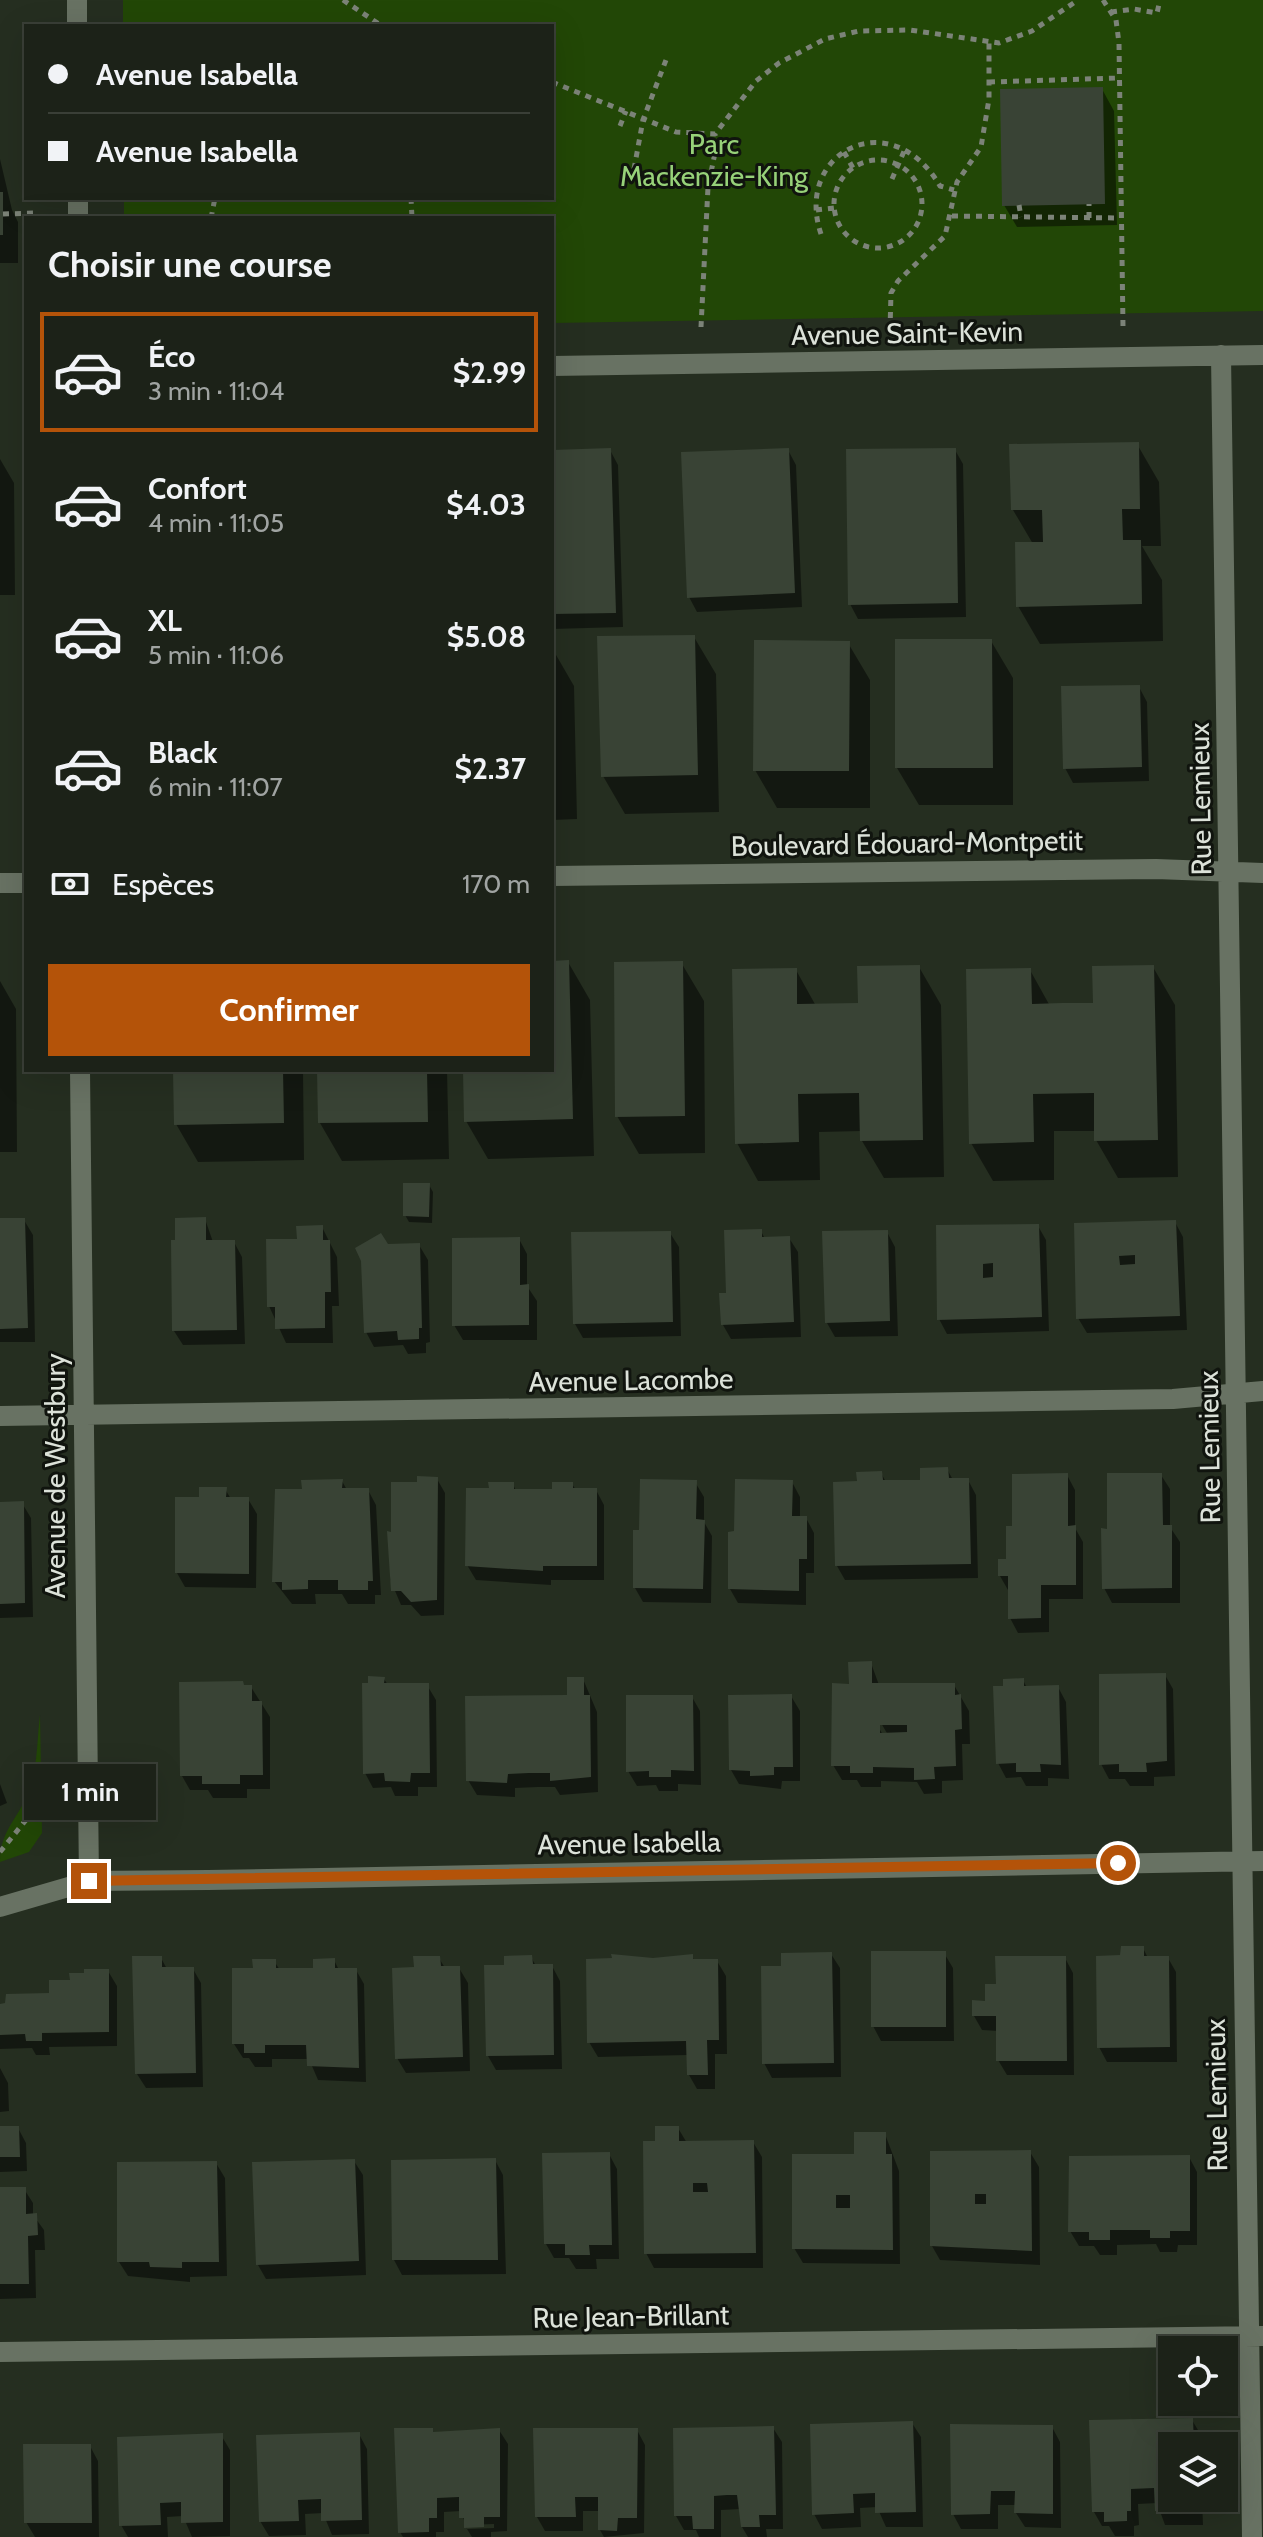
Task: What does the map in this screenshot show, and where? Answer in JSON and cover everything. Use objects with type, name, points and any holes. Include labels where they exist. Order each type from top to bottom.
[{"type":"street","points":[[77,0],[77,24]]},
{"type":"street","name":"Rue Lemieux","points":[[1221,355],[1241,1862],[1255,2336],[1252,2537]]},
{"type":"street","name":"Avenue Saint-Kevin","points":[[554,366],[1263,355]]},
{"type":"street","name":"Boulevard Édouard-Montpetit","points":[[554,876],[1156,869],[1263,873]]},
{"type":"street","points":[[0,883],[24,883]]},
{"type":"street","name":"Avenue de Westbury","points":[[80,1072],[89,1881]]},
{"type":"street","name":"Avenue Lacombe","points":[[0,1416],[1142,1400],[1263,1391]]},
{"type":"street","name":"Avenue Isabella","points":[[0,1907],[89,1881],[1263,1861]]},
{"type":"street","name":"Rue Jean-Brillant","points":[[0,2352],[1255,2336]]},
{"type":"path","points":[[343,0],[379,24]]},
{"type":"path","points":[[701,327],[708,187],[716,148],[715,134],[756,81],[779,63],[825,39],[859,31],[910,30],[989,43],[1020,37],[1078,0]]},
{"type":"path","points":[[1103,0],[1111,12],[1119,43],[1123,319]]},
{"type":"path","points":[[1111,12],[1134,9],[1157,13],[1160,0]]},
{"type":"path","points":[[889,323],[891,293],[898,281],[937,246],[952,216],[954,190],[981,147],[988,119],[989,43]]},
{"type":"path","points":[[634,169],[643,120],[666,60]]},
{"type":"path","points":[[989,82],[1119,78]]},
{"type":"path","points":[[554,83],[676,132],[715,134]]},
{"type":"path","points":[[620,126],[626,111]]},
{"type":"path","points":[[821,234],[816,210],[827,170],[844,152],[877,141],[905,149],[925,164],[940,186],[954,190]]},
{"type":"path","points":[[892,179],[905,149]]},
{"type":"path","points":[[844,152],[853,168]]},
{"type":"path","points":[[877,160],[898,165],[915,179],[923,200],[919,221],[906,239],[886,248],[864,246],[846,234],[834,208],[838,186],[853,168],[877,160]]},
{"type":"path","points":[[1089,204],[1089,218]]},
{"type":"path","points":[[1019,205],[1021,217]]},
{"type":"path","points":[[816,210],[834,208]]},
{"type":"path","points":[[3,214],[36,213]]},
{"type":"path","points":[[952,216],[1120,218]]},
{"type":"path","points":[[0,1852],[47,1794]]},
{"type":"green space","name":"Parc Mackenzie-King","points":[[123,0],[1263,0],[1263,311],[554,323],[554,216],[124,216],[124,200],[554,200],[554,24],[123,24]]},
{"type":"green space","points":[[40,1715],[42,1833],[29,1852],[0,1862],[7,1831],[31,1784]]},
{"type":"building","points":[[1103,87],[1105,204],[1002,206],[1000,89]]},
{"type":"building","points":[[0,192],[3,192],[3,235],[0,235]]},
{"type":"building","points":[[1139,442],[1140,509],[1122,509],[1123,540],[1141,540],[1142,604],[1016,607],[1015,542],[1043,542],[1042,510],[1011,510],[1009,444]]},
{"type":"building","points":[[611,448],[616,613],[554,614],[554,450]]},
{"type":"building","points":[[789,448],[795,593],[687,598],[681,452]]},
{"type":"building","points":[[956,448],[958,603],[848,605],[846,449]]},
{"type":"building","points":[[695,635],[698,775],[601,777],[597,636]]},
{"type":"building","points":[[895,639],[992,639],[993,768],[895,768]]},
{"type":"building","points":[[754,640],[850,641],[849,771],[753,771]]},
{"type":"building","points":[[1140,685],[1142,767],[1063,769],[1061,686]]},
{"type":"building","points":[[554,711],[555,711],[554,782]]},
{"type":"building","points":[[569,960],[573,1119],[464,1122],[463,1072],[554,1072],[554,961]]},
{"type":"building","points":[[683,961],[685,1116],[615,1117],[614,962]]},
{"type":"building","points":[[920,965],[923,1140],[860,1141],[859,1093],[798,1094],[799,1142],[735,1144],[732,969],[797,968],[797,1004],[858,1003],[857,966]]},
{"type":"building","points":[[1154,965],[1158,1140],[1094,1141],[1094,1093],[1033,1094],[1034,1142],[969,1144],[966,969],[1031,968],[1032,1004],[1093,1003],[1092,966]]},
{"type":"building","points":[[173,1072],[283,1072],[284,1123],[174,1125]]},
{"type":"building","points":[[317,1072],[427,1072],[428,1122],[318,1123]]},
{"type":"building","points":[[403,1183],[430,1183],[429,1217],[403,1216]]},
{"type":"building","points":[[206,1217],[206,1240],[235,1240],[237,1330],[172,1331],[171,1240],[175,1240],[175,1218]]},
{"type":"building","points":[[0,1218],[25,1218],[28,1328],[0,1329]]},
{"type":"building","points":[[1176,1220],[1180,1316],[1076,1319],[1074,1223]],"holes":[[[1135,1255],[1135,1264],[1120,1265],[1119,1256]]]},
{"type":"building","points":[[1039,1224],[1042,1317],[937,1320],[936,1225]],"holes":[[[993,1263],[993,1277],[983,1278],[983,1264]]]},
{"type":"building","points":[[323,1225],[323,1240],[330,1240],[331,1292],[325,1292],[325,1328],[275,1329],[275,1307],[267,1307],[266,1239],[297,1239],[296,1226]]},
{"type":"building","points":[[762,1229],[762,1237],[790,1236],[794,1322],[721,1325],[719,1293],[726,1293],[724,1230]]},
{"type":"building","points":[[888,1230],[890,1321],[825,1323],[822,1231]]},
{"type":"building","points":[[671,1231],[673,1322],[573,1324],[571,1232]]},
{"type":"building","points":[[381,1233],[388,1244],[420,1243],[422,1328],[419,1328],[419,1339],[398,1340],[397,1331],[364,1333],[361,1261],[355,1248]]},
{"type":"building","points":[[520,1237],[520,1285],[529,1284],[529,1325],[452,1326],[452,1238]]},
{"type":"building","points":[[948,1467],[949,1478],[969,1478],[971,1564],[835,1566],[833,1482],[857,1481],[856,1472],[882,1471],[883,1480],[920,1480],[920,1468]]},
{"type":"building","points":[[1068,1473],[1068,1526],[1076,1525],[1076,1585],[1041,1585],[1041,1618],[1008,1619],[1008,1576],[998,1576],[998,1559],[1006,1559],[1006,1526],[1012,1526],[1012,1474]]},
{"type":"building","points":[[1107,1473],[1162,1473],[1163,1525],[1172,1525],[1172,1588],[1102,1589],[1101,1528],[1107,1529]]},
{"type":"building","points":[[417,1476],[438,1477],[437,1600],[411,1602],[401,1591],[391,1591],[387,1531],[391,1532],[391,1482],[417,1482]]},
{"type":"building","points":[[343,1479],[342,1488],[369,1488],[373,1581],[368,1581],[368,1590],[338,1590],[338,1580],[308,1580],[308,1589],[282,1590],[282,1582],[272,1582],[275,1489],[302,1489],[301,1480]]},
{"type":"building","points":[[640,1479],[697,1480],[696,1519],[705,1520],[703,1589],[633,1588],[633,1530],[639,1530]]},
{"type":"building","points":[[735,1479],[793,1480],[792,1516],[807,1516],[807,1559],[799,1559],[799,1591],[728,1589],[728,1532],[734,1531]]},
{"type":"building","points":[[488,1482],[514,1482],[514,1489],[552,1489],[552,1482],[573,1482],[573,1488],[597,1488],[597,1566],[543,1566],[543,1571],[465,1566],[466,1488],[489,1488]]},
{"type":"building","points":[[199,1487],[227,1487],[226,1497],[249,1497],[249,1574],[175,1573],[175,1497],[199,1497]]},
{"type":"building","points":[[24,1501],[25,1603],[0,1604],[0,1502]]},
{"type":"building","points":[[872,1661],[872,1683],[955,1683],[955,1695],[961,1694],[962,1729],[955,1730],[956,1766],[934,1767],[935,1779],[914,1780],[914,1768],[873,1767],[873,1773],[850,1773],[850,1766],[831,1766],[832,1683],[849,1684],[848,1662]],"holes":[[[880,1725],[907,1725],[907,1732],[880,1733]]]},
{"type":"building","points":[[1166,1673],[1167,1761],[1146,1763],[1147,1772],[1119,1772],[1119,1764],[1099,1765],[1099,1674]]},
{"type":"building","points":[[368,1676],[385,1677],[384,1683],[429,1683],[430,1773],[411,1773],[410,1782],[385,1781],[384,1773],[363,1774],[362,1683],[368,1683]]},
{"type":"building","points":[[567,1677],[584,1677],[584,1695],[590,1695],[591,1777],[550,1781],[550,1773],[529,1773],[508,1774],[507,1783],[466,1781],[465,1696],[567,1695]]},
{"type":"building","points":[[1024,1678],[1024,1686],[1059,1685],[1061,1765],[1040,1764],[1041,1772],[1016,1772],[1016,1763],[996,1764],[993,1686],[1003,1686],[1003,1679]]},
{"type":"building","points":[[243,1681],[244,1685],[252,1685],[252,1701],[262,1701],[263,1775],[240,1775],[240,1784],[202,1784],[202,1776],[180,1776],[179,1682]]},
{"type":"building","points":[[792,1694],[793,1767],[774,1767],[774,1775],[750,1776],[750,1771],[729,1770],[728,1695]]},
{"type":"building","points":[[626,1695],[693,1695],[694,1771],[671,1770],[671,1777],[649,1777],[649,1771],[626,1772]]},
{"type":"building","points":[[1121,1946],[1144,1946],[1144,1956],[1169,1956],[1170,2047],[1097,2048],[1096,1956],[1120,1955]]},
{"type":"building","points":[[871,1951],[946,1951],[946,2027],[871,2027]]},
{"type":"building","points":[[832,1952],[834,2063],[762,2064],[761,1966],[781,1966],[781,1953]]},
{"type":"building","points":[[611,1954],[653,1958],[693,1954],[693,1959],[718,1959],[719,2040],[707,2040],[708,2075],[687,2075],[686,2041],[587,2043],[586,1959],[612,1958]]},
{"type":"building","points":[[532,1955],[533,1964],[553,1964],[554,2055],[486,2056],[484,1965],[504,1965],[504,1956]]},
{"type":"building","points":[[132,1956],[162,1956],[162,1967],[194,1967],[196,2073],[135,2074]]},
{"type":"building","points":[[413,1956],[440,1956],[441,1966],[460,1966],[463,2057],[395,2059],[392,1968],[414,1967]]},
{"type":"building","points":[[995,1956],[1066,1956],[1067,2061],[996,2061],[996,2016],[972,2016],[972,2000],[985,2001],[985,1984],[996,1984]]},
{"type":"building","points":[[335,1958],[335,1968],[357,1968],[359,2068],[307,2066],[306,2045],[265,2045],[265,2053],[244,2053],[244,2044],[232,2044],[232,1968],[253,1968],[252,1959],[276,1959],[276,1968],[313,1968],[313,1959]]},
{"type":"building","points":[[84,1969],[109,1969],[109,2032],[42,2033],[42,2041],[26,2041],[25,2034],[0,2035],[0,2004],[5,2003],[6,1994],[49,1993],[49,1980],[70,1980],[69,1973],[84,1973]]},
{"type":"building","points":[[0,2126],[19,2126],[20,2157],[0,2157]]},
{"type":"building","points":[[655,2126],[679,2126],[679,2141],[754,2140],[756,2253],[644,2254],[643,2141],[655,2141]],"holes":[[[693,2183],[707,2183],[708,2192],[693,2192]]]},
{"type":"building","points":[[854,2132],[886,2132],[886,2154],[892,2154],[893,2250],[792,2249],[792,2154],[854,2154]],"holes":[[[836,2195],[850,2195],[850,2208],[836,2208]]]},
{"type":"building","points":[[1031,2150],[1032,2251],[930,2246],[930,2151]],"holes":[[[975,2194],[986,2194],[986,2204],[975,2204]]]},
{"type":"building","points":[[610,2152],[612,2245],[589,2245],[590,2255],[565,2255],[565,2244],[544,2244],[542,2153]]},
{"type":"building","points":[[1190,2155],[1190,2231],[1170,2231],[1170,2238],[1150,2238],[1150,2230],[1110,2230],[1110,2240],[1089,2240],[1089,2232],[1068,2232],[1069,2156]]},
{"type":"building","points":[[496,2158],[498,2260],[392,2260],[391,2160]]},
{"type":"building","points":[[355,2159],[359,2261],[256,2265],[252,2162]]},
{"type":"building","points":[[217,2161],[219,2262],[182,2262],[182,2268],[150,2267],[149,2262],[117,2262],[117,2162]]},
{"type":"building","points":[[0,2187],[26,2187],[26,2214],[37,2213],[38,2235],[28,2236],[29,2284],[0,2284]]},
{"type":"building","points":[[1193,2418],[1194,2432],[1158,2432],[1158,2511],[1155,2511],[1154,2488],[1131,2489],[1131,2511],[1127,2511],[1127,2521],[1104,2522],[1104,2512],[1092,2512],[1089,2420]]},
{"type":"building","points":[[913,2421],[916,2512],[875,2513],[875,2493],[853,2494],[854,2513],[812,2515],[810,2424]]},
{"type":"building","points":[[950,2424],[1053,2425],[1053,2514],[1014,2513],[1015,2491],[991,2491],[990,2514],[951,2515]]},
{"type":"building","points":[[774,2426],[776,2515],[759,2515],[760,2527],[741,2527],[737,2495],[727,2495],[714,2496],[714,2529],[693,2529],[692,2516],[674,2516],[673,2428]]},
{"type":"building","points":[[394,2428],[433,2428],[433,2432],[500,2428],[500,2517],[484,2517],[484,2527],[464,2528],[464,2518],[459,2518],[459,2497],[437,2498],[437,2518],[429,2518],[429,2532],[398,2533]]},
{"type":"building","points":[[533,2428],[638,2428],[637,2518],[618,2518],[617,2531],[598,2530],[598,2497],[575,2497],[576,2517],[535,2517]]},
{"type":"building","points":[[360,2432],[362,2520],[321,2521],[321,2499],[298,2500],[299,2521],[259,2522],[256,2435]]},
{"type":"building","points":[[223,2433],[223,2522],[181,2523],[181,2502],[160,2503],[161,2525],[119,2526],[117,2437]]},
{"type":"building","points":[[23,2444],[91,2444],[92,2523],[24,2523]]},
{"type":"route","points":[[89,1881],[1118,1863]]}]
